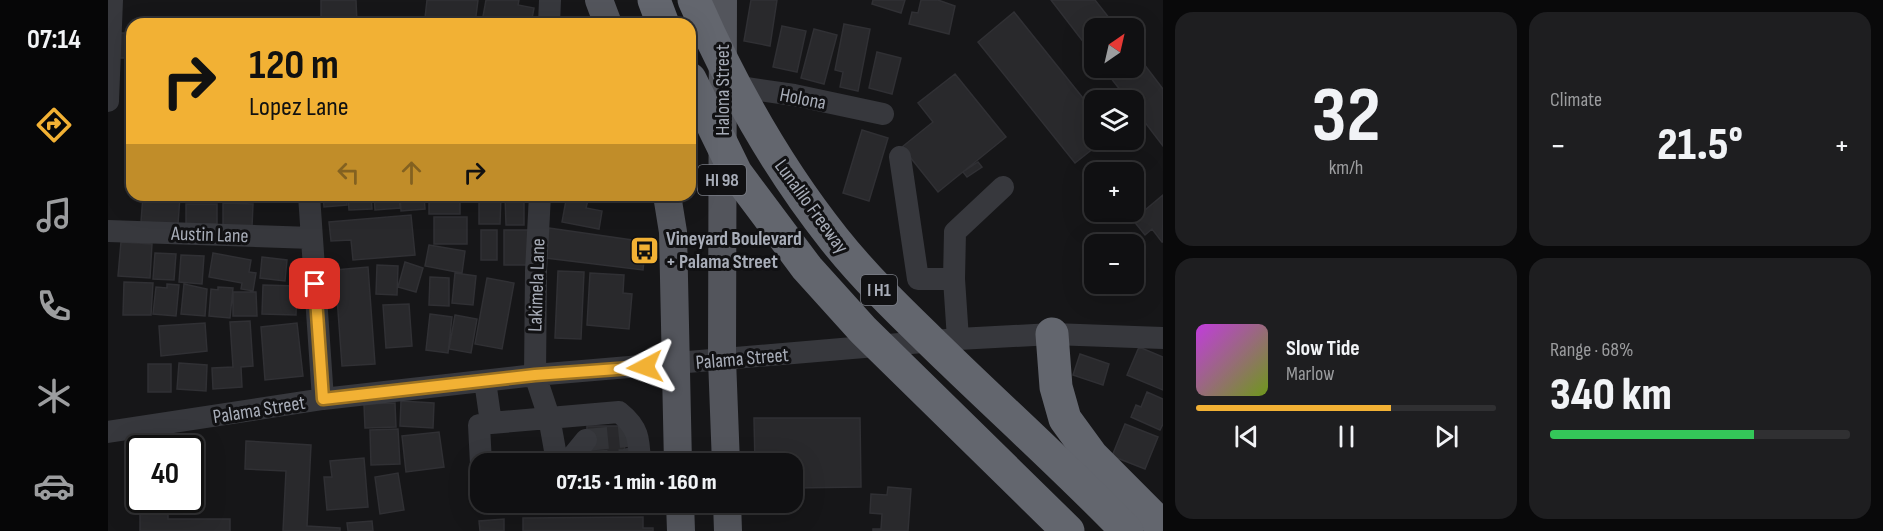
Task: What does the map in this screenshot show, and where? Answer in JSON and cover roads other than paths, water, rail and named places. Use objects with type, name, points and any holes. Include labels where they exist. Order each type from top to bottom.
[{"type":"highway","points":[[654,0],[661,18]]},
{"type":"highway","name":"Lunalilo Freeway","points":[[694,0],[724,66],[763,137],[834,238],[874,285],[912,323],[1127,531]]},
{"type":"highway","name":"Lunalilo Freeway","points":[[696,91],[736,173],[807,268],[863,330],[1068,531]]},
{"type":"highway","points":[[1052,334],[1056,387],[1065,419],[1092,456],[1163,527]]},
{"type":"main road","points":[[599,0],[606,18]]},
{"type":"main road","name":"Halona Street","points":[[722,359],[723,0]]},
{"type":"main road","points":[[668,201],[673,232],[677,453]]},
{"type":"main road","name":"HI 98","points":[[722,359],[726,453]]},
{"type":"main road","points":[[680,513],[681,531]]},
{"type":"main road","points":[[727,513],[728,531]]},
{"type":"street","points":[[108,101],[112,0]]},
{"type":"street","points":[[549,18],[550,0]]},
{"type":"street","name":"Holona","points":[[722,85],[794,95],[883,114]]},
{"type":"street","points":[[900,157],[918,279],[954,279]]},
{"type":"street","points":[[958,339],[954,279],[955,232],[1003,187]]},
{"type":"street","points":[[309,201],[323,399]]},
{"type":"street","name":"Lakimela Lane","points":[[540,201],[535,375],[549,417],[555,453]]},
{"type":"street","name":"Austin Lane","points":[[108,231],[312,238]]},
{"type":"street","name":"Palama Street","points":[[108,432],[323,399],[535,375],[958,339],[1052,334],[1163,338]]},
{"type":"street","points":[[485,381],[491,423]]},
{"type":"street","points":[[480,453],[479,425],[620,412],[633,423],[638,435],[639,453]]},
{"type":"tunnel","points":[[586,440],[638,435]]},
{"type":"place","name":"Vineyard Boulevard + Palama Street","points":[[645,250]]}]
